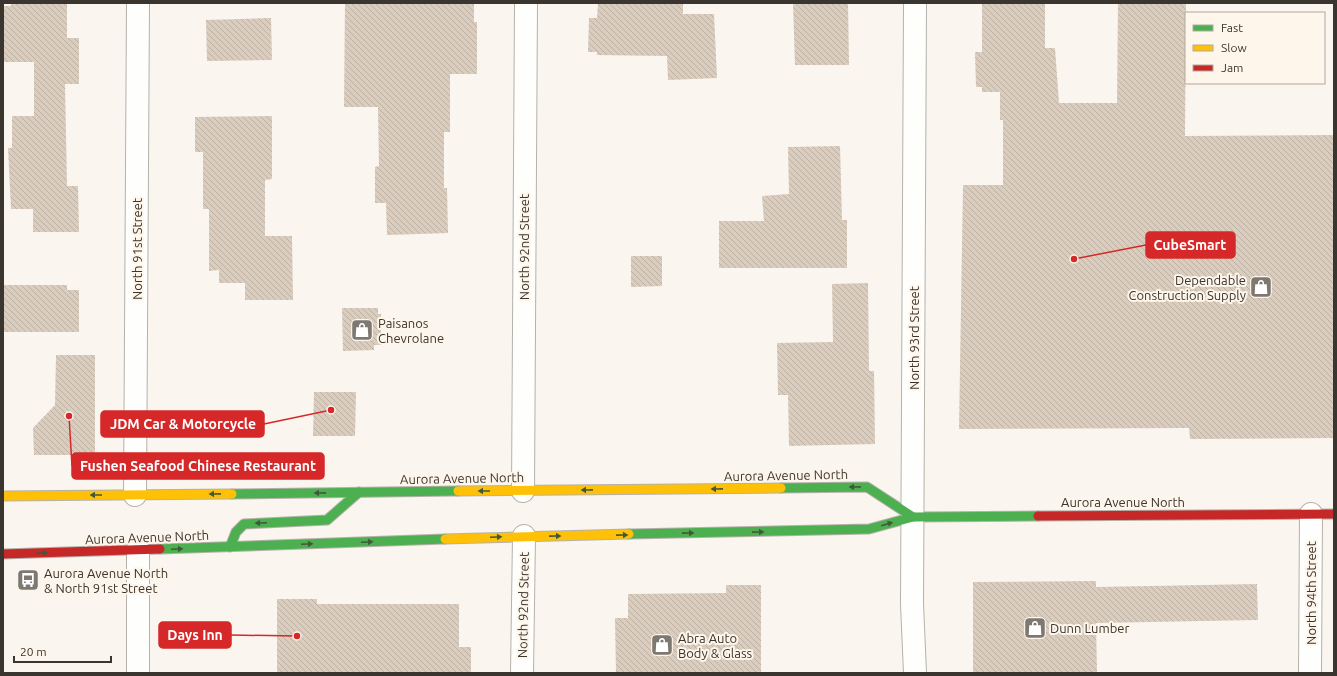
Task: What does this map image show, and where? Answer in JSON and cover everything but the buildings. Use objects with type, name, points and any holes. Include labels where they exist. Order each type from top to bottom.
[{"type":"highway","name":"Aurora Avenue North","points":[[3,496],[867,487],[913,517]]},
{"type":"highway","points":[[230,547],[236,532],[244,524],[327,520],[359,492]]},
{"type":"highway","name":"Aurora Avenue North","points":[[3,554],[524,536],[869,529],[913,517],[1334,514]]},
{"type":"street","name":"North 91st Street","points":[[136,494],[138,3]]},
{"type":"street","name":"North 92nd Street","points":[[523,491],[526,3]]},
{"type":"street","name":"North 93rd Street","points":[[915,3],[912,604],[915,673]]},
{"type":"street","name":"North 94th Street","points":[[1310,673],[1311,514]]},
{"type":"street","name":"North 92nd Street","points":[[522,673],[524,536]]},
{"type":"street","points":[[138,549],[138,673]]},
{"type":"traffic: fast","points":[[781,488],[867,487],[913,517]]},
{"type":"traffic: fast","points":[[232,494],[458,491]]},
{"type":"traffic: fast","points":[[230,547],[236,532],[244,524],[327,520],[359,492]]},
{"type":"traffic: fast","points":[[629,534],[869,529],[913,517],[1038,516]]},
{"type":"traffic: fast","points":[[160,549],[445,539]]},
{"type":"traffic: slow","points":[[458,491],[781,488]]},
{"type":"traffic: slow","points":[[3,496],[232,494]]},
{"type":"traffic: slow","points":[[445,539],[629,534]]},
{"type":"traffic: jam","points":[[1038,516],[1334,514]]},
{"type":"traffic: jam","points":[[3,554],[160,549]]},
{"type":"place","name":"CubeSmart","points":[[1074,259]]},
{"type":"place","name":"Dependable Construction Supply","points":[[1261,287]]},
{"type":"place","name":"Paisanos Chevrolane","points":[[362,330]]},
{"type":"place","name":"JDM Car & Motorcycle","points":[[331,410]]},
{"type":"place","name":"Fushen Seafood Chinese Restaurant","points":[[69,416]]},
{"type":"place","name":"Aurora Avenue North & North 91st Street","points":[[28,580]]},
{"type":"place","name":"Dunn Lumber","points":[[1035,628]]},
{"type":"place","name":"Days Inn","points":[[297,636]]},
{"type":"place","name":"Abra Auto Body & Glass","points":[[662,645]]}]
